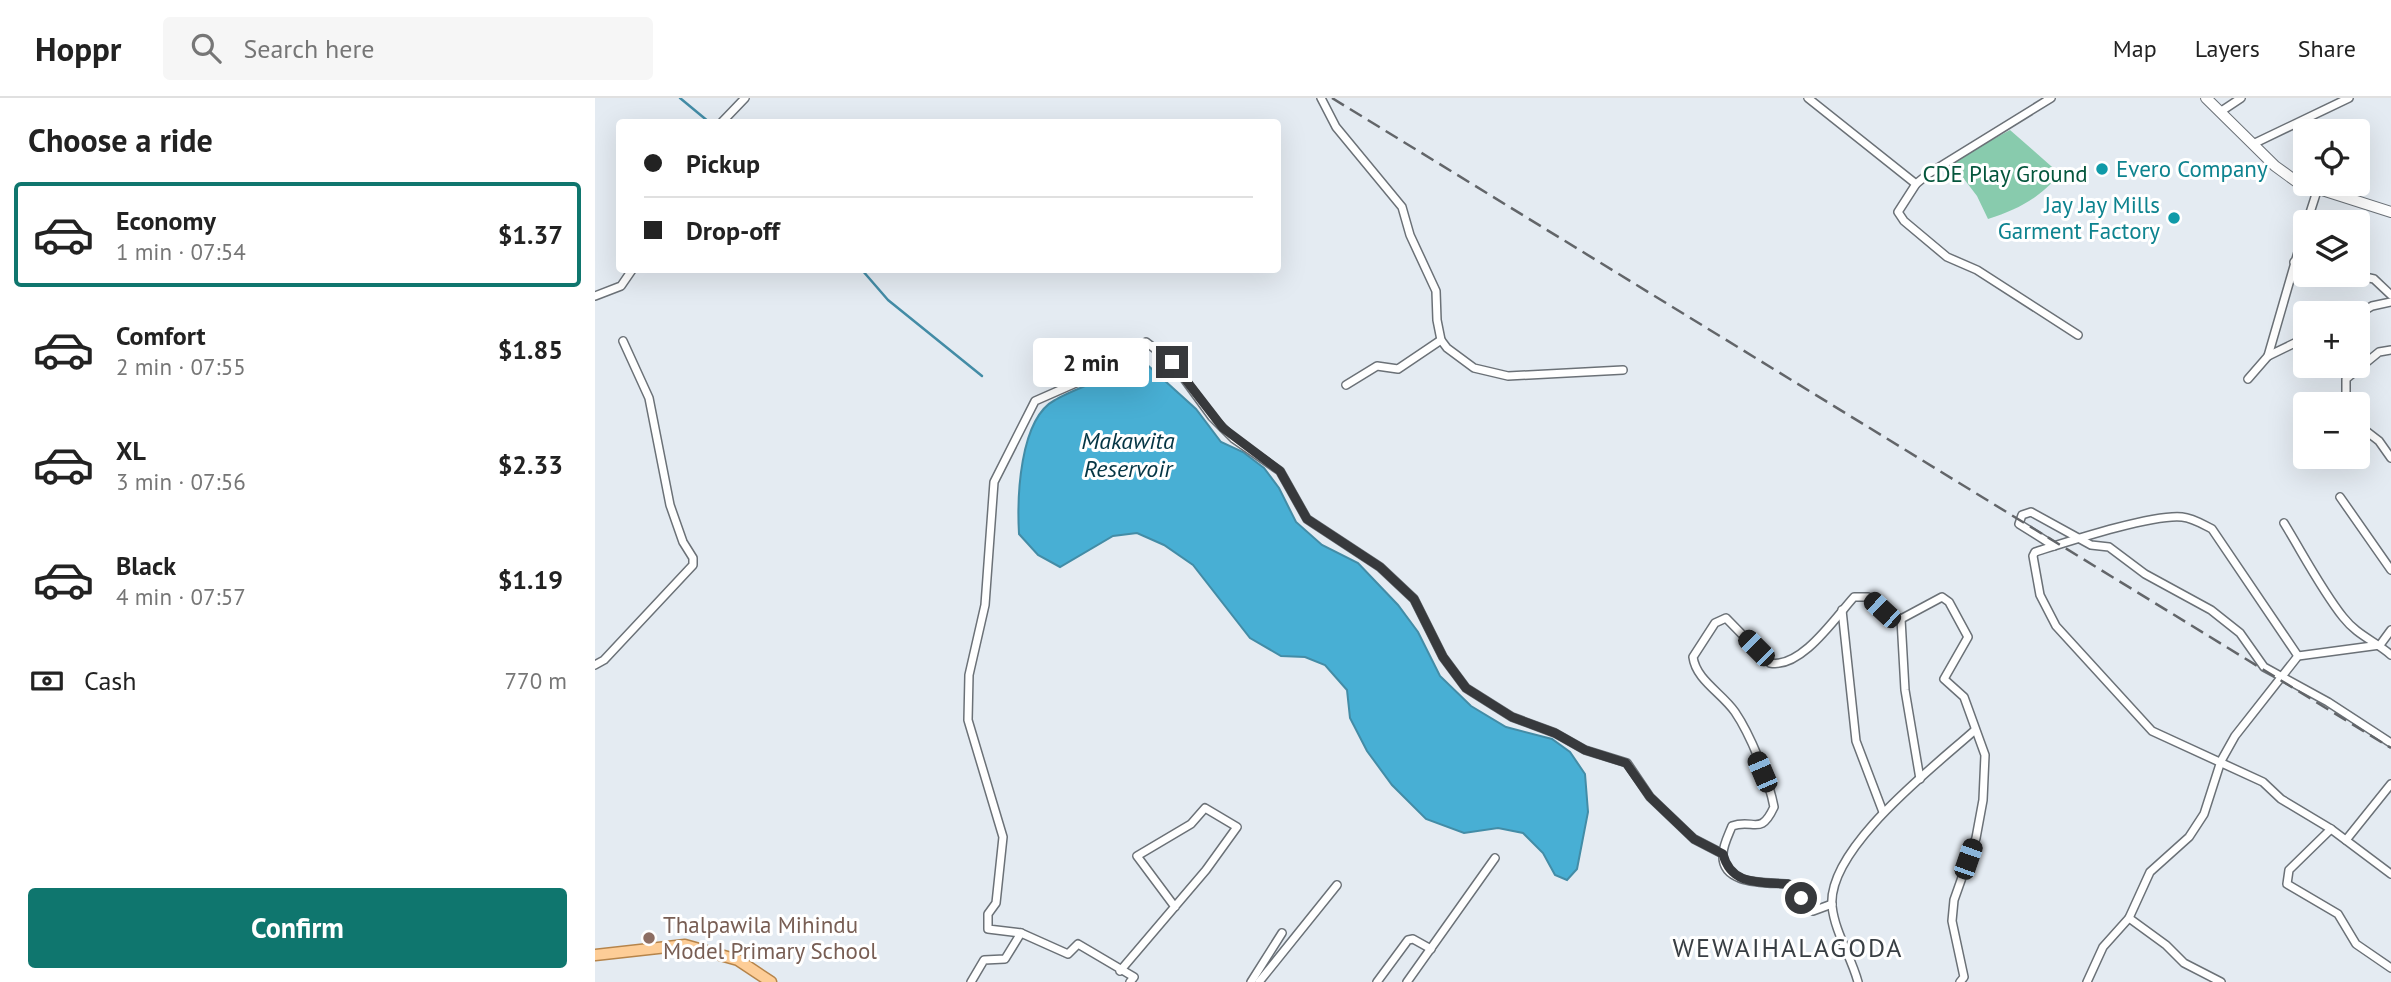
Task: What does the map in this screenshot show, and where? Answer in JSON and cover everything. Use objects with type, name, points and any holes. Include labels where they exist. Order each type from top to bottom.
[{"type":"main road","points":[[2206,98],[2275,166],[2293,179]]},
{"type":"main road","points":[[2335,196],[2391,212]]},
{"type":"main road","points":[[595,955],[685,945],[738,960],[771,982]]},
{"type":"street","points":[[725,119],[745,98]]},
{"type":"street","points":[[1321,98],[1336,127],[1402,207],[1410,235],[1436,291],[1441,340],[1462,361],[1490,373],[1508,376],[1623,370]]},
{"type":"street","points":[[1808,98],[1916,184]]},
{"type":"street","points":[[2051,98],[1916,184],[1899,205],[1898,212],[1904,221],[1947,257],[1977,270],[2078,335]]},
{"type":"street","points":[[2220,112],[2241,98]]},
{"type":"street","points":[[2253,144],[2349,98]]},
{"type":"street","points":[[2268,356],[2293,266]]},
{"type":"street","points":[[595,296],[621,286],[630,273]]},
{"type":"street","points":[[2370,278],[2391,295]]},
{"type":"street","points":[[2370,307],[2391,302]]},
{"type":"street","points":[[1346,385],[1377,366],[1398,369],[1441,340]]},
{"type":"street","points":[[595,665],[604,660],[693,565],[694,558],[683,542],[670,505],[649,398],[623,341]]},
{"type":"street","points":[[1135,980],[1078,944],[1068,954],[1021,933],[988,929],[988,914],[996,903],[1003,837],[968,720],[969,675],[985,605],[994,482],[1035,401],[1110,368],[1146,342],[1172,362],[1212,417],[1234,439],[1280,471],[1307,519],[1380,567],[1414,599],[1443,657],[1466,688],[1512,717],[1555,733],[1585,750],[1626,763],[1650,797],[1694,839],[1723,854]]},
{"type":"street","points":[[2248,379],[2268,356],[2293,344]]},
{"type":"street","points":[[2370,357],[2391,350]]},
{"type":"street","points":[[2370,434],[2379,441],[2391,458]]},
{"type":"street","points":[[2340,497],[2391,570]]},
{"type":"street","points":[[2054,546],[2019,524],[2022,515],[2031,512],[2079,540],[2091,545],[2109,547],[2145,574],[2211,610],[2240,633],[2259,663],[2328,702],[2391,743]]},
{"type":"street","points":[[2298,656],[2212,529],[2191,518],[2166,516],[2054,546],[2035,552],[2033,556],[2040,595],[2056,626],[2152,732],[2263,782],[2281,799],[2346,839],[2391,874]]},
{"type":"street","points":[[2284,523],[2344,618],[2366,639],[2381,645],[2391,655]]},
{"type":"street","points":[[1832,904],[1813,911],[1788,884],[1744,880],[1734,876],[1726,868],[1723,854],[1732,826],[1759,827],[1775,807],[1742,723],[1734,710],[1694,668],[1693,657],[1716,623],[1727,618],[1770,663],[1780,665],[1790,662],[1812,645],[1854,597],[1862,595],[1901,619]]},
{"type":"street","points":[[1901,619],[1942,597],[1949,602],[1968,637],[1944,679],[1964,697],[1985,755],[1983,800],[1976,838],[1954,900],[1952,920],[1964,977],[1960,982]]},
{"type":"street","points":[[1842,611],[1856,741],[1883,812]]},
{"type":"street","points":[[1901,619],[1905,690],[1920,779]]},
{"type":"street","points":[[2087,982],[2103,947],[2129,918],[2150,872],[2189,837],[2204,814],[2221,761],[2235,736],[2298,656],[2381,645],[2391,630]]},
{"type":"street","points":[[1858,982],[1836,928],[1832,904],[1834,887],[1859,841],[1883,812],[1975,730]]},
{"type":"street","points":[[2346,839],[2391,785]]},
{"type":"street","points":[[1120,971],[1181,901],[1237,827],[1205,808],[1191,824],[1137,856],[1175,907]]},
{"type":"street","points":[[2331,829],[2289,870],[2287,884],[2337,914],[2356,944],[2391,968]]},
{"type":"street","points":[[1407,982],[1495,858]]},
{"type":"street","points":[[1259,982],[1337,885]]},
{"type":"street","points":[[2129,918],[2166,945],[2185,963],[2221,982]]},
{"type":"street","points":[[971,982],[984,960],[1005,959],[1021,933]]},
{"type":"street","points":[[1251,982],[1282,933]]},
{"type":"street","points":[[1377,982],[1408,940],[1413,939],[1431,949]]},
{"type":"green space","name":"CDE Play Ground","points":[[2010,130],[2060,174],[2027,202],[1988,219],[1977,196],[1951,162]]},
{"type":"water","name":"Makawita Reservoir","points":[[1143,361],[1196,409],[1221,442],[1243,452],[1264,468],[1279,488],[1296,522],[1322,545],[1358,563],[1398,605],[1418,632],[1440,676],[1471,706],[1506,727],[1552,739],[1570,752],[1585,774],[1588,812],[1577,869],[1567,880],[1555,875],[1543,853],[1523,833],[1498,828],[1464,833],[1426,819],[1392,785],[1367,751],[1350,718],[1347,690],[1325,665],[1305,657],[1281,656],[1250,638],[1193,565],[1164,545],[1137,533],[1113,536],[1060,567],[1038,555],[1019,534],[1023,461],[1034,424],[1043,410],[1066,394]]},
{"type":"waterway","points":[[680,98],[705,119]]},
{"type":"waterway","points":[[865,273],[888,300],[982,376]]},
{"type":"railway","points":[[1332,98],[2391,748]]},
{"type":"place","name":"Evero Company","points":[[2102,169]]},
{"type":"place","name":"Jay Jay Mills Garment Factory","points":[[2174,218]]},
{"type":"place","name":"Thalpawila Mihindu Model Primary School","points":[[649,938]]},
{"type":"district","name":"WEWAIHALAGODA","points":[[1788,948]]},
{"type":"route","points":[[1172,362],[1212,417],[1234,439],[1280,471],[1307,519],[1380,567],[1414,599],[1432,629],[1443,657],[1466,688],[1512,717],[1555,733],[1585,750],[1626,763],[1634,770],[1650,797],[1694,839],[1723,854],[1726,868],[1734,876],[1744,880],[1788,884],[1801,898]]}]
